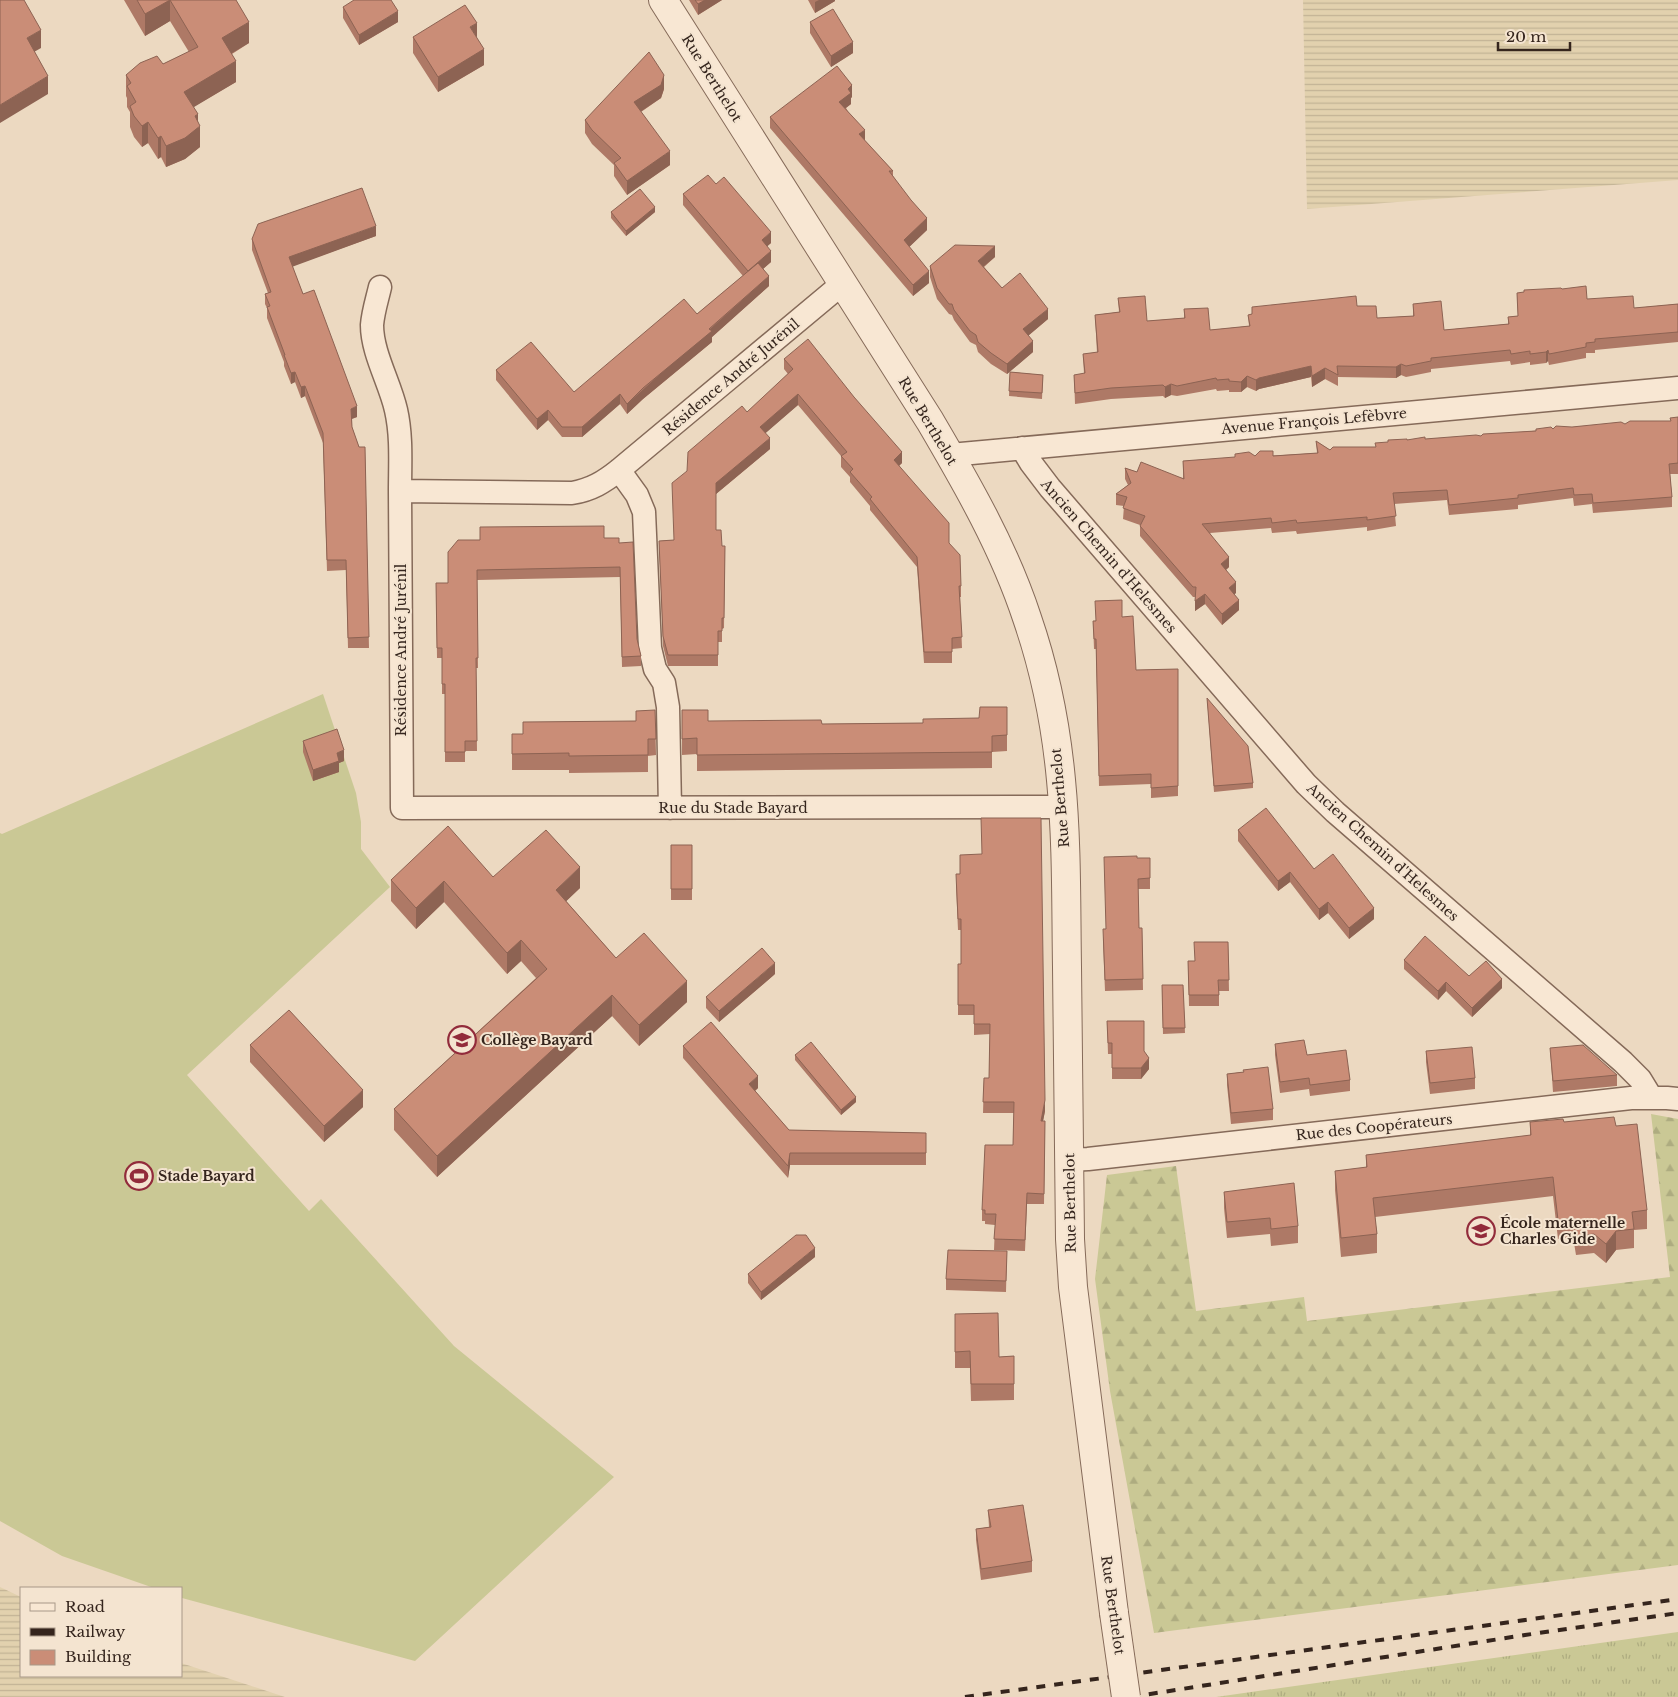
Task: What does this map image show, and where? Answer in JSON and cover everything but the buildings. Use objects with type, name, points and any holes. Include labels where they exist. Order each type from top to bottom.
[{"type":"street","name":"Rue Berthelot","points":[[662,0],[950,455],[989,526],[1008,567],[1028,619],[1046,689],[1060,770],[1063,808],[1070,1239],[1073,1287],[1126,1697]]},
{"type":"street","name":"Résidence André Jurénil","points":[[400,491],[572,492],[594,487],[619,470],[842,284]]},
{"type":"street","name":"Résidence André Jurénil","points":[[380,287],[373,314],[372,327],[374,340],[396,411],[400,438],[402,808]]},
{"type":"street","name":"Avenue François Lefèbvre","points":[[950,455],[1678,388]]},
{"type":"street","name":"Ancien Chemin d'Helesmes","points":[[1022,448],[1050,488],[1312,791],[1618,1058],[1640,1079],[1651,1097]]},
{"type":"street","points":[[619,470],[637,494],[644,512],[650,648],[656,669],[664,683],[668,707],[670,808]]},
{"type":"street","name":"Rue du Stade Bayard","points":[[402,808],[1063,808]]},
{"type":"street","name":"Rue des Coopérateurs","points":[[1070,1160],[1631,1098],[1678,1099]]},
{"type":"shaded area","points":[[1303,0],[1678,0],[1678,180],[1307,209]]},
{"type":"shaded area","points":[[0,1587],[20,1597],[20,1677],[182,1677],[182,1663],[285,1697],[0,1697]]},
{"type":"green space","name":"Stade Bayard","points":[[323,694],[356,793],[361,822],[361,849],[390,887],[187,1075],[309,1211],[321,1199],[454,1346],[614,1477],[415,1661],[182,1598],[182,1587],[151,1587],[62,1556],[0,1521],[0,833],[2,834]]},
{"type":"green space","points":[[1651,1114],[1678,1119],[1678,1565],[1154,1633],[1110,1391],[1095,1279],[1107,1175],[1176,1166],[1196,1311],[1304,1297],[1307,1321],[1670,1277]]},
{"type":"green space","points":[[1678,1632],[1678,1697],[1216,1697]]},
{"type":"railway","points":[[965,1697],[1678,1599]]},
{"type":"railway","points":[[1131,1697],[1678,1613]]},
{"type":"place","name":"Collège Bayard","points":[[462,1040]]},
{"type":"place","name":"Stade Bayard","points":[[139,1176]]},
{"type":"place","name":"École maternelle Charles Gide","points":[[1481,1231]]}]
